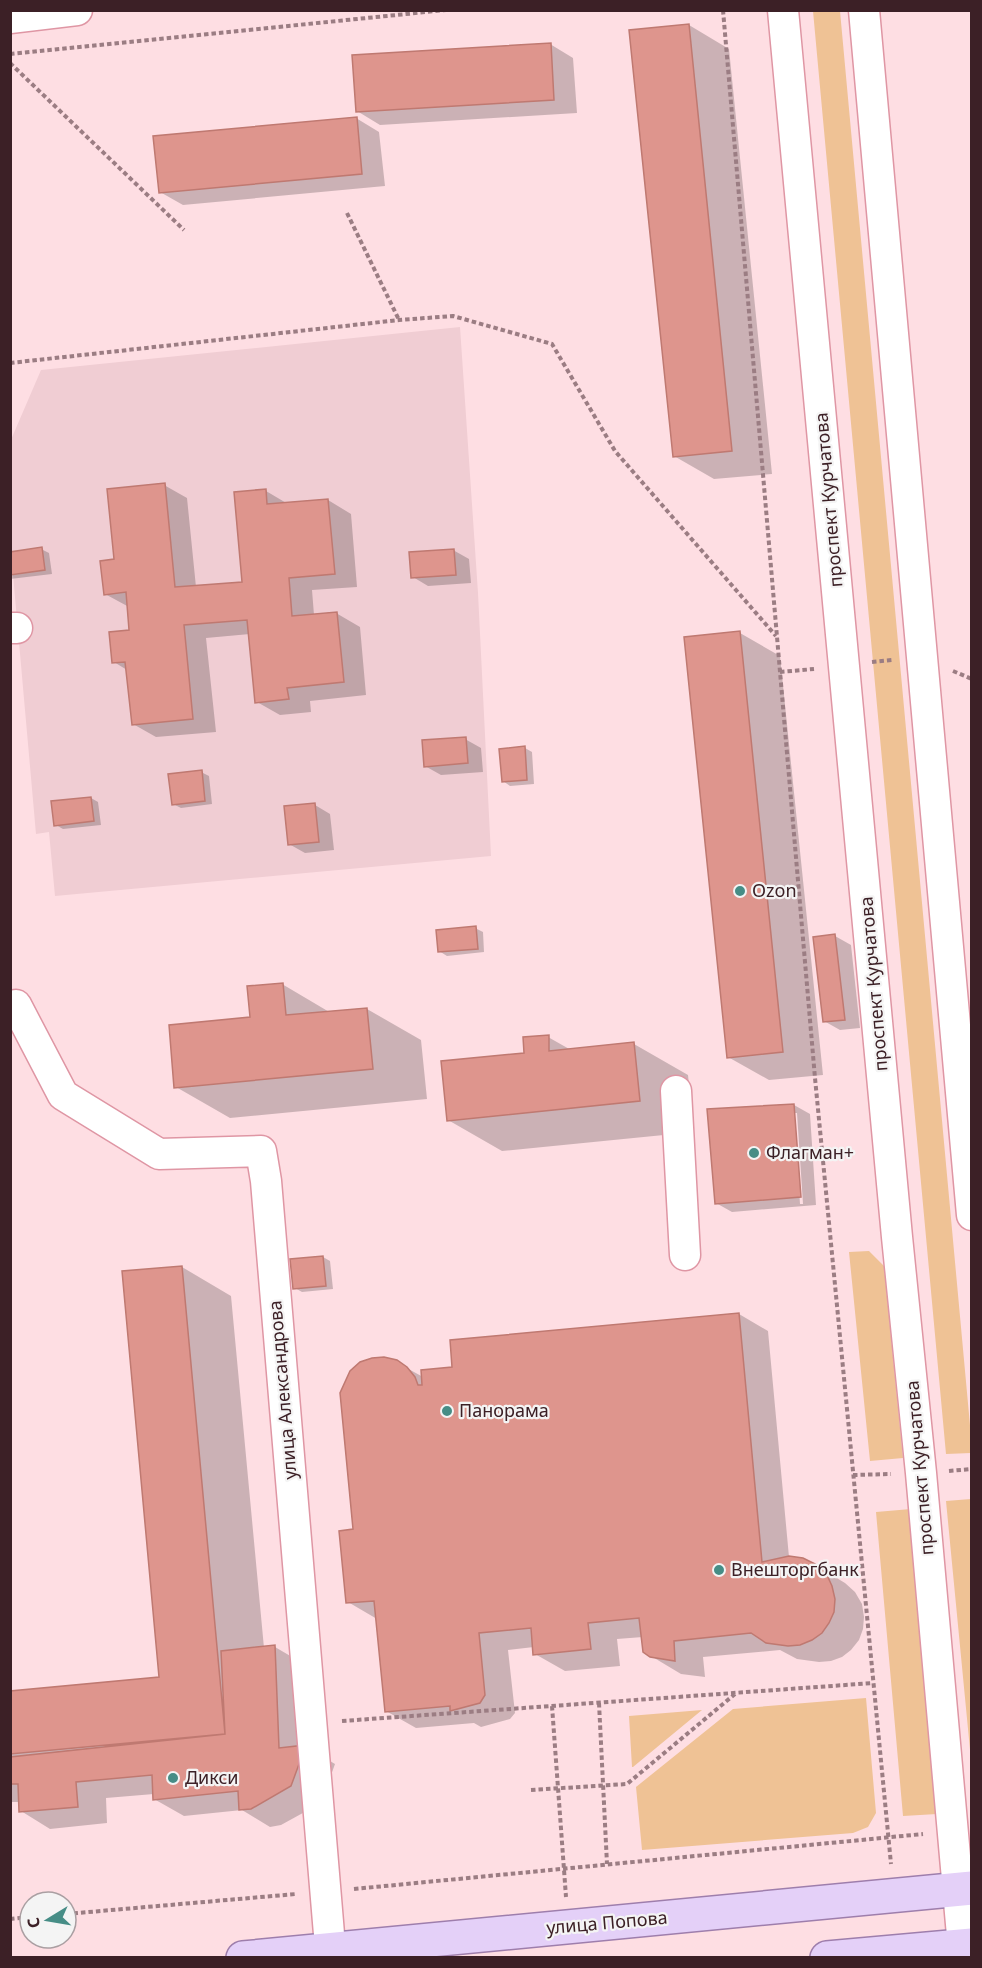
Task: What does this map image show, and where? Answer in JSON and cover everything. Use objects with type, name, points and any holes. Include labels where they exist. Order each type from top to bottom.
[{"type":"main road","name":"улица Попова","points":[[243,1958],[330,1953],[568,1927],[965,1889]]},
{"type":"main road","points":[[827,1958],[966,1949]]},
{"type":"street","points":[[10,18],[77,10]]},
{"type":"street","name":"проспект Курчатова","points":[[783,10],[921,1473],[952,1832],[965,1889],[966,1949]]},
{"type":"street","points":[[864,10],[972,1215]]},
{"type":"street","name":"улица Александрова","points":[[10,1006],[16,1005],[63,1095],[159,1154],[261,1151],[266,1181],[330,1953]]},
{"type":"street","points":[[676,1092],[685,1255]]},
{"type":"path","points":[[10,54],[446,10]]},
{"type":"path","points":[[723,10],[815,1078],[894,1896]]},
{"type":"path","points":[[10,63],[184,230]]},
{"type":"path","points":[[347,213],[399,320]]},
{"type":"path","points":[[10,363],[453,316],[552,344],[615,451],[777,637]]},
{"type":"path","points":[[311,1724],[873,1683]]},
{"type":"path","points":[[531,1790],[627,1784],[736,1693]]},
{"type":"path","points":[[598,1703],[608,1864]]},
{"type":"path","points":[[552,1706],[568,1927]]},
{"type":"path","points":[[78,1913],[325,1892],[952,1832]]},
{"type":"shaded area","points":[[813,11],[840,11],[971,1453],[946,1454]]},
{"type":"shaded area","points":[[460,327],[478,593],[491,856],[55,896],[49,832],[36,834],[11,552],[10,442],[41,370]]},
{"type":"shaded area","points":[[869,1251],[884,1266],[903,1458],[870,1461],[849,1252]]},
{"type":"shaded area","points":[[972,1499],[971,1760],[946,1501]]},
{"type":"shaded area","points":[[911,1509],[937,1814],[903,1816],[876,1512]]},
{"type":"shaded area","points":[[866,1698],[876,1813],[868,1827],[853,1833],[642,1850],[636,1787],[733,1709]]},
{"type":"shaded area","points":[[702,1710],[633,1767],[632,1767],[629,1716]]},
{"type":"building","points":[[689,24],[732,451],[673,457],[629,30]]},
{"type":"building","points":[[551,43],[554,100],[356,112],[352,55]]},
{"type":"building","points":[[357,117],[362,174],[159,193],[153,136]]},
{"type":"building","points":[[165,483],[175,587],[242,582],[234,492],[266,489],[267,504],[328,499],[335,574],[289,578],[292,616],[337,612],[344,682],[287,688],[289,699],[255,703],[247,620],[184,625],[193,719],[132,725],[125,662],[112,663],[109,632],[129,630],[126,592],[104,595],[100,561],[114,559],[107,489]]},
{"type":"building","points":[[42,547],[45,570],[10,575],[10,552]]},
{"type":"building","points":[[454,549],[456,575],[411,578],[409,552]]},
{"type":"building","points":[[740,631],[783,1052],[727,1058],[684,637]]},
{"type":"building","points":[[466,737],[468,763],[424,767],[422,740]]},
{"type":"building","points":[[525,746],[527,780],[502,782],[499,749]]},
{"type":"building","points":[[202,770],[205,801],[172,805],[168,774]]},
{"type":"building","points":[[91,797],[94,821],[54,826],[51,801]]},
{"type":"building","points":[[315,803],[319,842],[288,845],[284,806]]},
{"type":"building","points":[[476,926],[478,949],[438,952],[436,930]]},
{"type":"building","points":[[835,934],[845,1020],[823,1022],[813,937]]},
{"type":"building","points":[[283,983],[286,1015],[367,1008],[373,1069],[174,1088],[169,1025],[250,1017],[247,986]]},
{"type":"building","points":[[549,1035],[549,1051],[634,1042],[640,1101],[447,1121],[441,1061],[524,1053],[523,1037]]},
{"type":"building","name":"Флагман+","points":[[794,1104],[801,1197],[715,1204],[707,1109]]},
{"type":"building","points":[[323,1256],[326,1286],[293,1289],[290,1259]]},
{"type":"building","points":[[182,1266],[225,1734],[10,1754],[10,1691],[159,1677],[122,1271]]},
{"type":"building","points":[[739,1313],[762,1562],[789,1556],[803,1558],[826,1573],[835,1599],[834,1612],[822,1633],[800,1645],[788,1646],[766,1643],[751,1633],[674,1641],[675,1661],[650,1657],[643,1652],[639,1618],[588,1623],[591,1649],[533,1655],[531,1628],[479,1633],[485,1695],[480,1703],[450,1711],[450,1706],[385,1712],[374,1601],[346,1603],[339,1531],[353,1529],[340,1393],[350,1371],[360,1362],[384,1357],[397,1360],[407,1367],[418,1385],[422,1385],[421,1370],[452,1367],[450,1340]]},
{"type":"building","points":[[275,1645],[279,1748],[306,1745],[291,1786],[251,1809],[239,1810],[238,1791],[153,1800],[152,1775],[76,1782],[78,1807],[19,1812],[18,1784],[10,1784],[10,1757],[225,1734],[221,1651]]},
{"type":"place","name":"Ozon","points":[[740,891]]},
{"type":"place","name":"Флагман+","points":[[754,1153]]},
{"type":"place","name":"Панорама","points":[[447,1411]]},
{"type":"place","name":"Внешторгбанк","points":[[719,1570]]},
{"type":"place","name":"Дикси","points":[[173,1778]]}]
